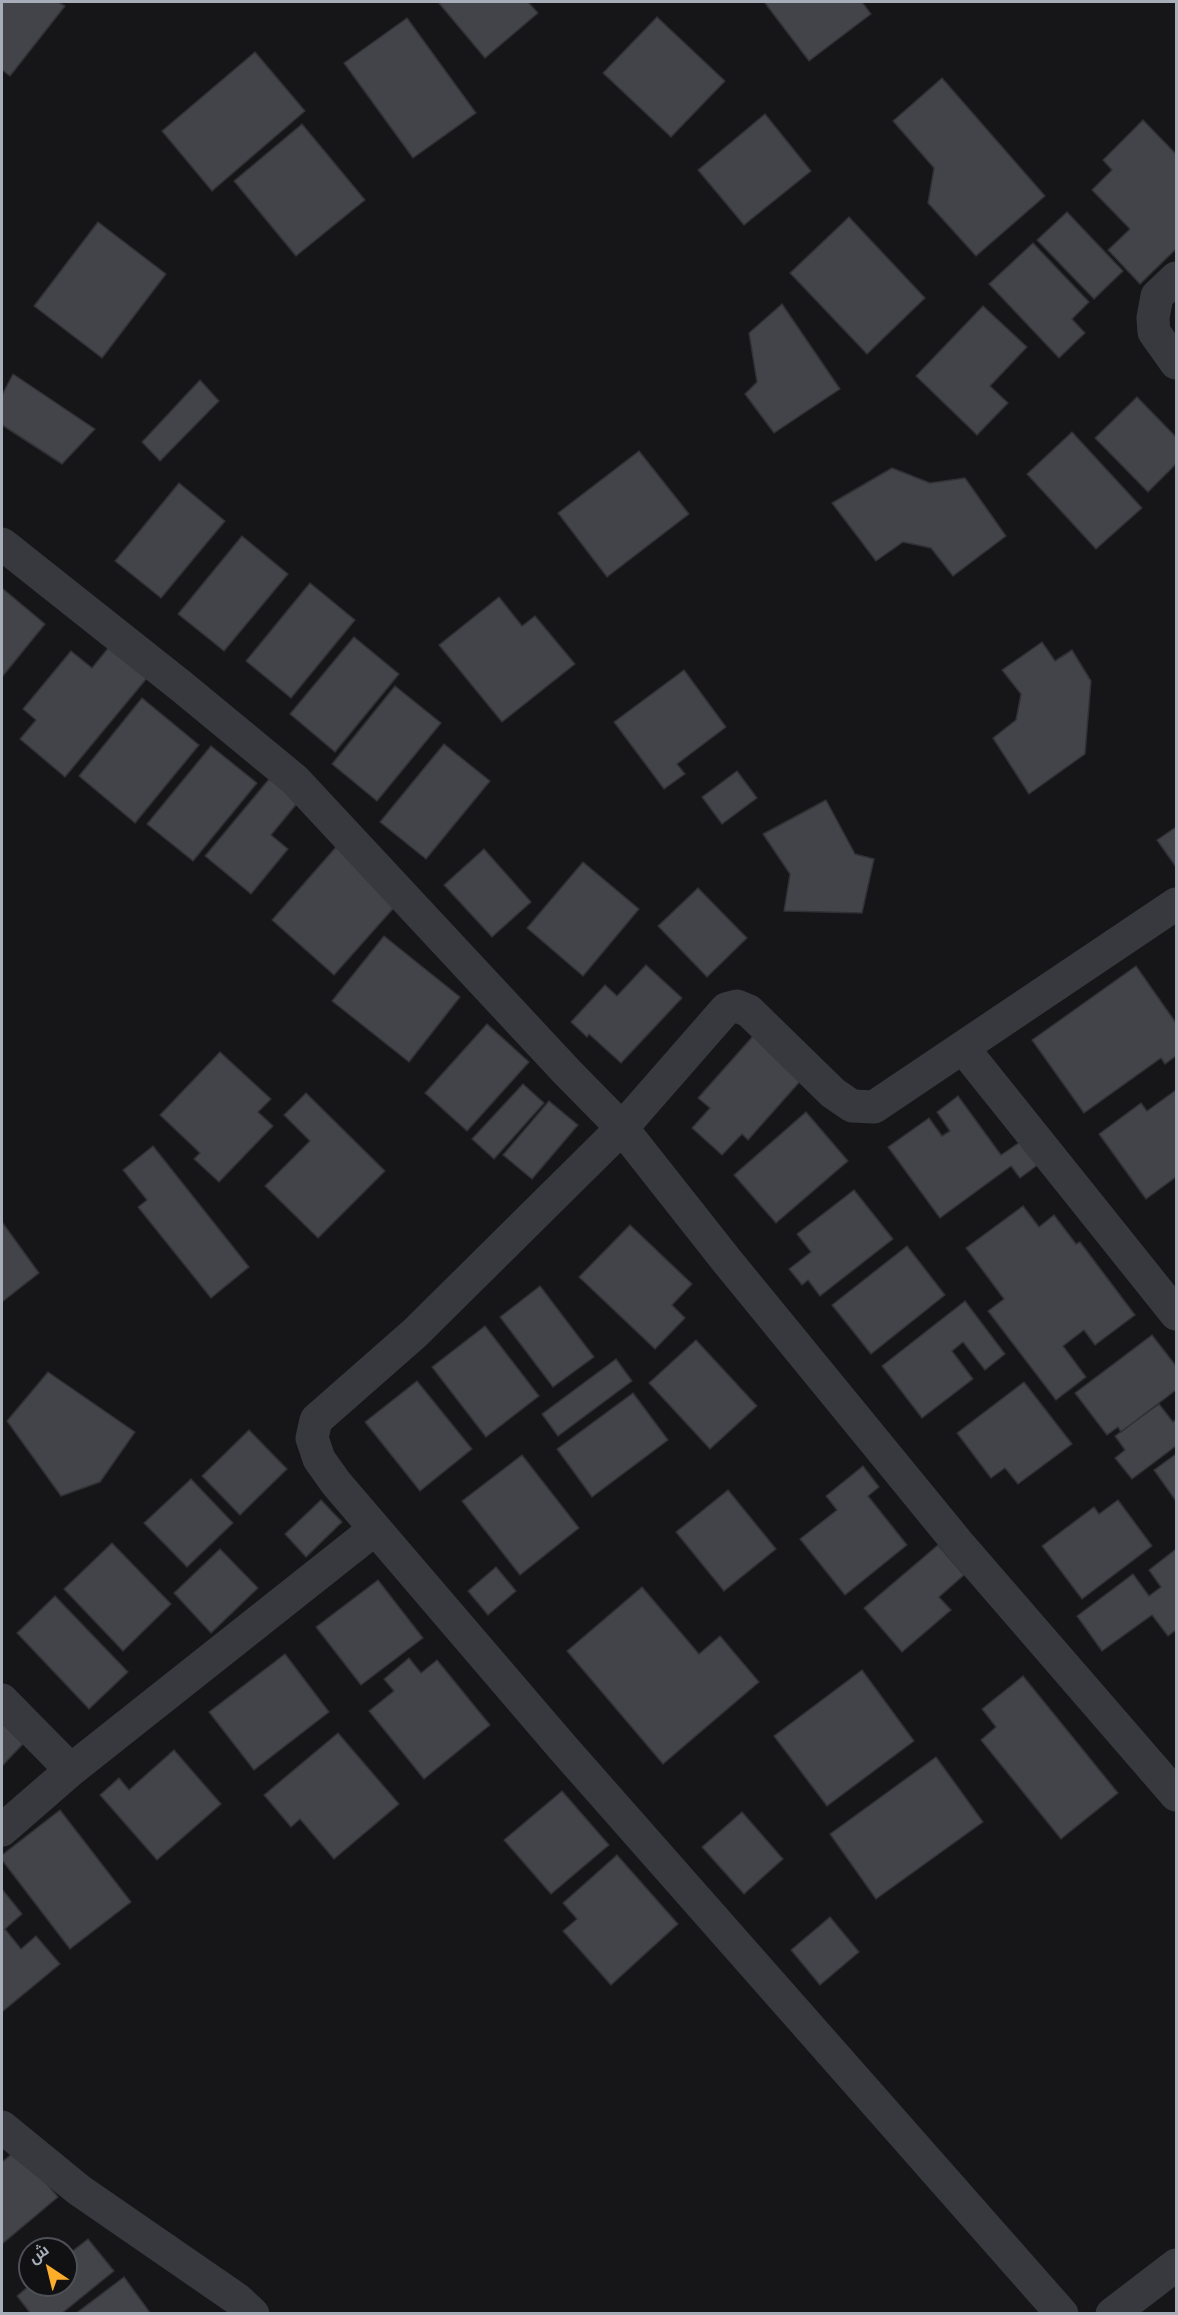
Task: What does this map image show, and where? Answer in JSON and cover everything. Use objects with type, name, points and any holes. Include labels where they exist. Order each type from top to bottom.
[{"type":"street","points":[[1176,278],[1157,296],[1153,318],[1154,332],[1176,363]]},
{"type":"street","points":[[2,544],[154,664],[295,780],[622,1128],[734,1270],[957,1542],[1176,1795]]},
{"type":"street","points":[[1062,2313],[563,1748],[375,1529],[319,1459],[312,1438],[316,1420],[415,1333],[622,1128],[726,1009],[737,1005],[749,1011],[833,1093],[852,1106],[874,1107],[1176,904]]},
{"type":"street","points":[[963,1048],[1176,1314]]},
{"type":"street","points":[[2,1830],[71,1770],[375,1529]]},
{"type":"street","points":[[2,1700],[71,1770]]},
{"type":"street","points":[[2,2127],[79,2190],[237,2308]]},
{"type":"street","points":[[1112,2313],[1176,2265]]},
{"type":"building","points":[[2,2],[58,2],[65,6],[10,76],[2,70]]},
{"type":"building","points":[[438,2],[528,2],[538,13],[485,58]]},
{"type":"building","points":[[862,2],[871,14],[809,61],[765,3]]},
{"type":"building","points":[[657,17],[725,81],[671,137],[603,73]]},
{"type":"building","points":[[407,18],[476,113],[413,158],[344,63]]},
{"type":"building","points":[[255,52],[305,111],[212,191],[162,131]]},
{"type":"building","points":[[942,78],[1045,196],[976,256],[928,203],[934,168],[893,121]]},
{"type":"building","points":[[765,114],[811,171],[744,225],[698,170]]},
{"type":"building","points":[[1143,120],[1176,154],[1176,249],[1140,284],[1108,250],[1130,229],[1092,190],[1112,170],[1103,160]]},
{"type":"building","points":[[302,124],[365,200],[296,256],[234,181]]},
{"type":"building","points":[[1067,212],[1123,271],[1094,299],[1037,240]]},
{"type":"building","points":[[849,217],[925,298],[867,354],[790,273]]},
{"type":"building","points":[[98,222],[166,274],[102,358],[34,306]]},
{"type":"building","points":[[1033,243],[1089,302],[1072,319],[1085,333],[1059,358],[989,284]]},
{"type":"building","points":[[782,304],[840,389],[774,433],[745,394],[757,382],[749,333]]},
{"type":"building","points":[[983,306],[1027,347],[990,386],[1008,403],[977,435],[916,376]]},
{"type":"building","points":[[13,374],[95,429],[62,464],[2,425],[2,395]]},
{"type":"building","points":[[200,380],[219,401],[160,461],[142,442]]},
{"type":"building","points":[[1137,397],[1176,437],[1176,464],[1148,492],[1095,438]]},
{"type":"building","points":[[1072,432],[1142,508],[1096,549],[1027,474]]},
{"type":"building","points":[[639,451],[689,514],[607,577],[558,513]]},
{"type":"building","points":[[892,468],[930,483],[965,478],[1006,536],[953,576],[931,548],[903,542],[876,561],[832,503]]},
{"type":"building","points":[[179,483],[225,521],[161,598],[115,561]]},
{"type":"building","points":[[242,536],[288,574],[224,651],[178,614]]},
{"type":"building","points":[[310,583],[355,620],[291,698],[246,661]]},
{"type":"building","points":[[2,588],[45,624],[2,677]]},
{"type":"building","points":[[499,597],[522,626],[535,616],[575,664],[502,722],[439,645]]},
{"type":"building","points":[[354,637],[399,674],[335,752],[290,714]]},
{"type":"building","points":[[1042,642],[1055,661],[1072,650],[1091,681],[1085,754],[1029,794],[993,738],[1016,720],[1021,694],[1002,670]]},
{"type":"building","points":[[109,647],[147,678],[65,777],[20,739],[36,720],[23,709],[71,651],[92,668]]},
{"type":"building","points":[[684,670],[726,727],[677,764],[685,774],[664,789],[614,722]]},
{"type":"building","points":[[395,686],[441,723],[377,801],[332,764]]},
{"type":"building","points":[[142,698],[199,745],[135,823],[79,776]]},
{"type":"building","points":[[444,744],[490,781],[426,859],[380,822]]},
{"type":"building","points":[[211,746],[257,783],[193,861],[147,824]]},
{"type":"building","points":[[737,771],[757,798],[722,824],[702,797]]},
{"type":"building","points":[[275,772],[304,795],[271,835],[288,849],[251,894],[205,856]]},
{"type":"building","points":[[826,800],[855,854],[874,859],[862,913],[784,911],[790,874],[763,834]]},
{"type":"building","points":[[1176,827],[1176,867],[1157,840]]},
{"type":"building","points":[[336,847],[399,902],[334,975],[272,920]]},
{"type":"building","points":[[484,849],[531,902],[492,937],[444,885]]},
{"type":"building","points":[[583,862],[639,909],[583,976],[527,928]]},
{"type":"building","points":[[698,888],[747,938],[707,977],[658,926]]},
{"type":"building","points":[[384,936],[460,997],[409,1062],[332,1001]]},
{"type":"building","points":[[646,965],[682,998],[621,1063],[589,1034],[587,1037],[571,1022],[605,985],[617,996]]},
{"type":"building","points":[[1136,966],[1176,1023],[1176,1056],[1165,1064],[1161,1058],[1084,1113],[1032,1040]]},
{"type":"building","points":[[487,1024],[529,1062],[467,1131],[425,1093]]},
{"type":"building","points":[[754,1035],[803,1078],[748,1140],[742,1134],[722,1155],[692,1128],[710,1108],[698,1098]]},
{"type":"building","points":[[220,1052],[271,1099],[258,1112],[273,1126],[219,1182],[194,1159],[200,1153],[160,1115]]},
{"type":"building","points":[[523,1084],[544,1103],[494,1159],[472,1139]]},
{"type":"building","points":[[1176,1090],[1176,1177],[1146,1199],[1099,1134],[1141,1103],[1147,1111]]},
{"type":"building","points":[[306,1093],[385,1171],[318,1238],[265,1186],[310,1141],[284,1115]]},
{"type":"building","points":[[958,1096],[1001,1155],[1026,1138],[1043,1161],[1020,1178],[1011,1166],[940,1218],[888,1147],[929,1118],[942,1136],[950,1131],[937,1112]]},
{"type":"building","points":[[549,1101],[578,1125],[532,1179],[503,1155]]},
{"type":"building","points":[[806,1112],[848,1161],[776,1223],[734,1175]]},
{"type":"building","points":[[153,1146],[249,1267],[211,1298],[138,1207],[147,1200],[123,1170]]},
{"type":"building","points":[[854,1190],[893,1239],[820,1296],[808,1280],[802,1285],[789,1269],[811,1252],[797,1234]]},
{"type":"building","points":[[1023,1206],[1039,1227],[1054,1215],[1076,1244],[1080,1242],[1135,1315],[1095,1345],[1084,1330],[1063,1346],[1086,1377],[1056,1400],[988,1311],[1004,1299],[966,1248]]},
{"type":"building","points":[[2,1222],[39,1273],[2,1302]]},
{"type":"building","points":[[630,1225],[692,1284],[672,1305],[685,1318],[655,1349],[579,1277]]},
{"type":"building","points":[[907,1246],[945,1295],[871,1354],[832,1305]]},
{"type":"building","points":[[540,1286],[594,1357],[553,1387],[500,1317]]},
{"type":"building","points":[[965,1301],[1005,1354],[985,1370],[963,1342],[952,1351],[973,1379],[922,1418],[882,1366]]},
{"type":"building","points":[[485,1326],[539,1396],[486,1437],[432,1367]]},
{"type":"building","points":[[1152,1335],[1176,1366],[1176,1390],[1121,1432],[1118,1427],[1107,1435],[1075,1393]]},
{"type":"building","points":[[696,1340],[757,1406],[710,1449],[649,1383]]},
{"type":"building","points":[[616,1359],[632,1381],[558,1436],[542,1414]]},
{"type":"building","points":[[48,1372],[135,1432],[100,1482],[61,1496],[7,1421]]},
{"type":"building","points":[[417,1381],[472,1449],[420,1491],[365,1422]]},
{"type":"building","points":[[1024,1382],[1072,1444],[1018,1484],[1005,1468],[991,1478],[957,1433]]},
{"type":"building","points":[[633,1393],[668,1440],[592,1497],[557,1449]]},
{"type":"building","points":[[1159,1404],[1173,1422],[1175,1420],[1176,1422],[1176,1446],[1132,1479],[1115,1458],[1125,1450],[1115,1436]]},
{"type":"building","points":[[249,1430],[287,1469],[240,1515],[202,1476]]},
{"type":"building","points":[[1176,1454],[1176,1501],[1154,1470]]},
{"type":"building","points":[[522,1455],[579,1528],[520,1575],[462,1501]]},
{"type":"building","points":[[863,1466],[879,1487],[868,1496],[907,1545],[845,1595],[800,1539],[837,1510],[826,1496]]},
{"type":"building","points":[[191,1479],[233,1523],[187,1567],[144,1523]]},
{"type":"building","points":[[728,1490],[776,1549],[724,1591],[676,1532]]},
{"type":"building","points":[[321,1500],[342,1522],[306,1557],[285,1534]]},
{"type":"building","points":[[1118,1500],[1152,1546],[1082,1599],[1042,1546],[1094,1507],[1099,1514]]},
{"type":"building","points":[[112,1543],[171,1604],[123,1651],[64,1589]]},
{"type":"building","points":[[938,1545],[964,1575],[939,1597],[951,1610],[902,1652],[864,1608]]},
{"type":"building","points":[[220,1549],[258,1588],[211,1633],[174,1593]]},
{"type":"building","points":[[1176,1549],[1176,1630],[1168,1636],[1152,1615],[1102,1651],[1077,1616],[1133,1574],[1149,1596],[1161,1587],[1149,1570]]},
{"type":"building","points":[[496,1567],[516,1591],[488,1615],[468,1591]]},
{"type":"building","points":[[378,1580],[423,1638],[361,1685],[316,1627]]},
{"type":"building","points":[[642,1587],[699,1654],[720,1636],[759,1682],[663,1764],[567,1651]]},
{"type":"building","points":[[55,1596],[128,1672],[89,1709],[17,1633]]},
{"type":"building","points":[[285,1654],[329,1712],[254,1770],[209,1712]]},
{"type":"building","points":[[409,1658],[421,1673],[437,1660],[490,1725],[424,1779],[369,1711],[394,1691],[384,1679]]},
{"type":"building","points":[[862,1670],[914,1741],[827,1806],[774,1736]]},
{"type":"building","points":[[1023,1676],[1118,1793],[1061,1839],[981,1740],[996,1727],[982,1709]]},
{"type":"building","points":[[2,1723],[23,1744],[2,1766]]},
{"type":"building","points":[[338,1733],[399,1804],[334,1859],[300,1819],[291,1827],[264,1795]]},
{"type":"building","points":[[174,1750],[221,1804],[157,1860],[100,1795],[119,1778],[129,1790]]},
{"type":"building","points":[[936,1757],[983,1822],[876,1899],[830,1834]]},
{"type":"building","points":[[562,1791],[609,1845],[551,1894],[504,1840]]},
{"type":"building","points":[[60,1810],[131,1902],[70,1949],[2,1860],[2,1855]]},
{"type":"building","points":[[742,1812],[783,1859],[744,1894],[702,1847]]},
{"type":"building","points":[[617,1855],[678,1924],[611,1985],[563,1931],[577,1919],[563,1903]]},
{"type":"building","points":[[2,1889],[22,1914],[5,1929],[21,1949],[36,1936],[60,1964],[2,2012]]},
{"type":"building","points":[[830,1917],[859,1952],[820,1985],[791,1950]]},
{"type":"building","points":[[18,2149],[58,2197],[2,2244],[2,2162]]},
{"type":"building","points":[[88,2239],[114,2271],[61,2314],[31,2314],[17,2296],[18,2295],[18,2297],[78,2297],[78,2247]]},
{"type":"building","points":[[124,2277],[151,2314],[75,2314]]}]
